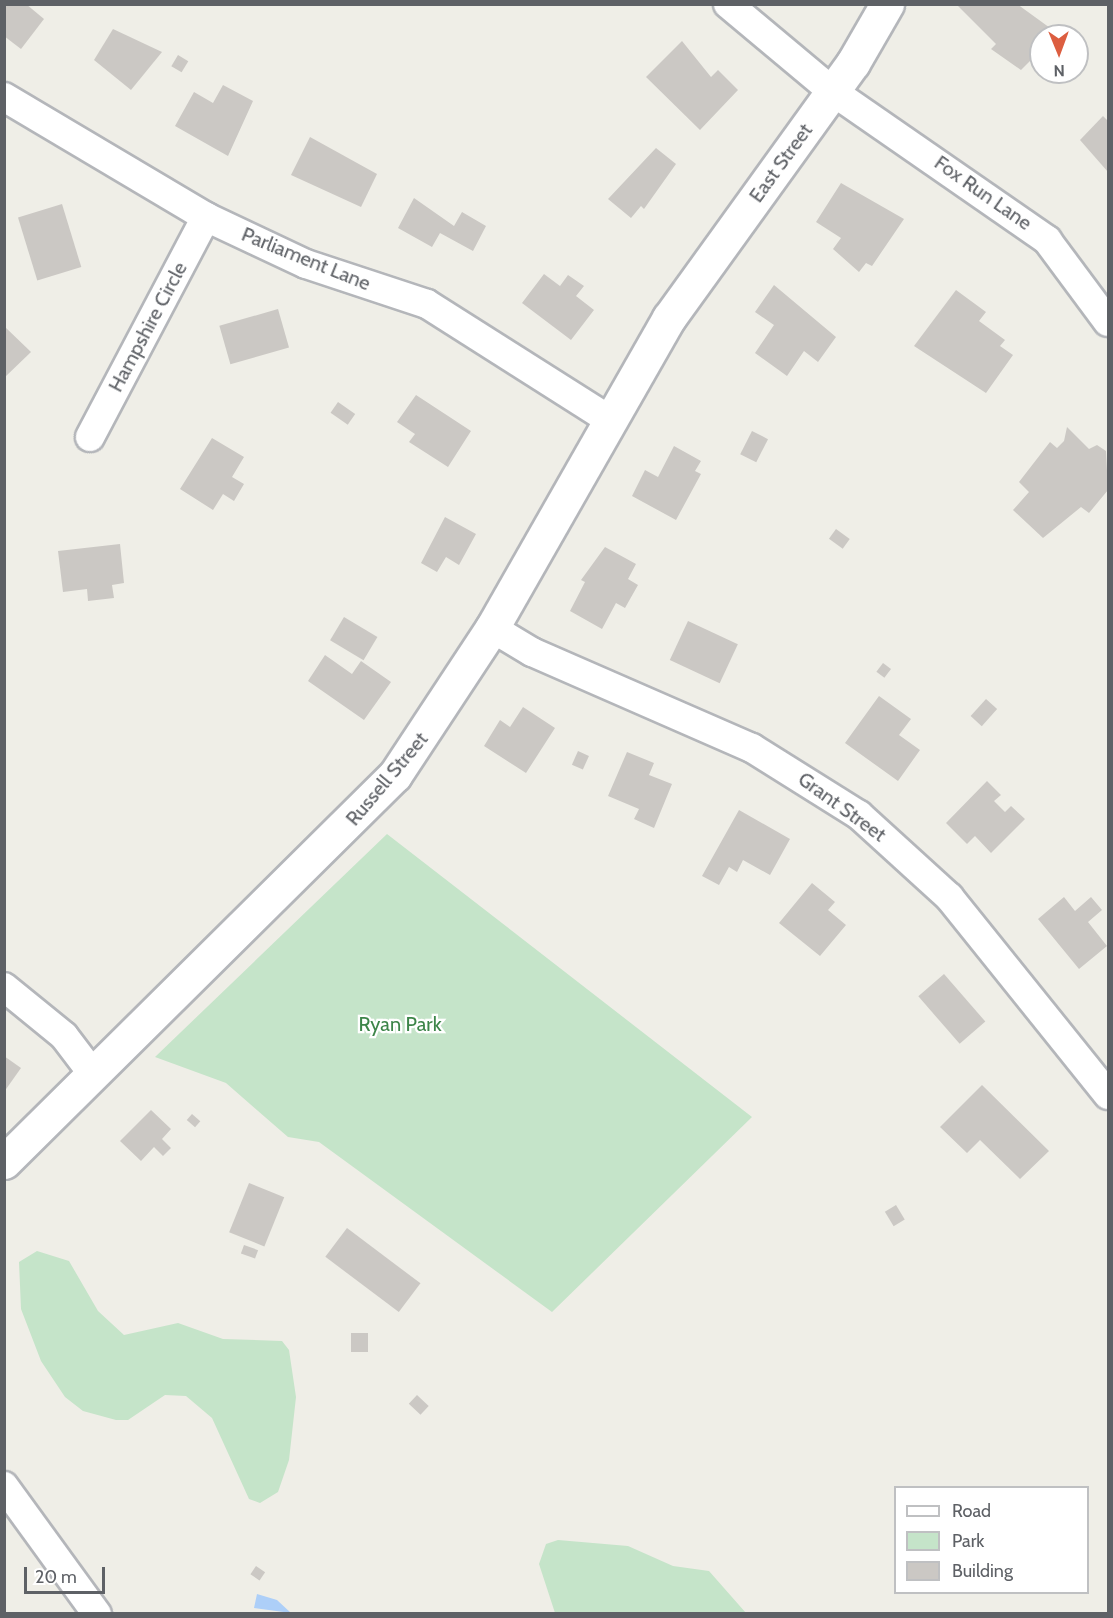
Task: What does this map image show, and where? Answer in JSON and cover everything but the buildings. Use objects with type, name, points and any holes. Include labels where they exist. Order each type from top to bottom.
[{"type":"street","name":"Fox Run Lane","points":[[728,4],[832,91],[1047,240],[1108,322]]},
{"type":"street","name":"East Street","points":[[669,318],[832,91],[887,4]]},
{"type":"street","name":"Parliament Lane","points":[[4,97],[206,217],[306,264],[427,304],[608,419]]},
{"type":"street","name":"Hampshire Circle","points":[[90,437],[206,217]]},
{"type":"street","name":"Russell Street","points":[[4,1162],[376,797],[427,733],[492,628],[608,419],[669,318]]},
{"type":"street","name":"Grant Street","points":[[492,628],[532,652],[752,748],[859,815],[949,897],[1108,1095]]},
{"type":"street","points":[[4,987],[64,1036],[93,1074]]},
{"type":"street","points":[[4,1486],[97,1614]]},
{"type":"green space","name":"Ryan Park","points":[[387,834],[752,1117],[552,1312],[319,1142],[288,1137],[226,1083],[155,1057]]},
{"type":"green space","points":[[37,1251],[69,1261],[98,1311],[124,1335],[178,1323],[223,1339],[282,1341],[289,1350],[296,1397],[289,1460],[278,1492],[260,1503],[249,1499],[212,1418],[186,1396],[165,1395],[128,1420],[116,1420],[83,1411],[65,1397],[41,1361],[21,1309],[19,1262]]},
{"type":"green space","points":[[558,1540],[628,1546],[673,1566],[709,1571],[746,1613],[555,1613],[539,1564],[546,1544]]},
{"type":"water","points":[[257,1594],[277,1600],[291,1613],[254,1608]]}]
